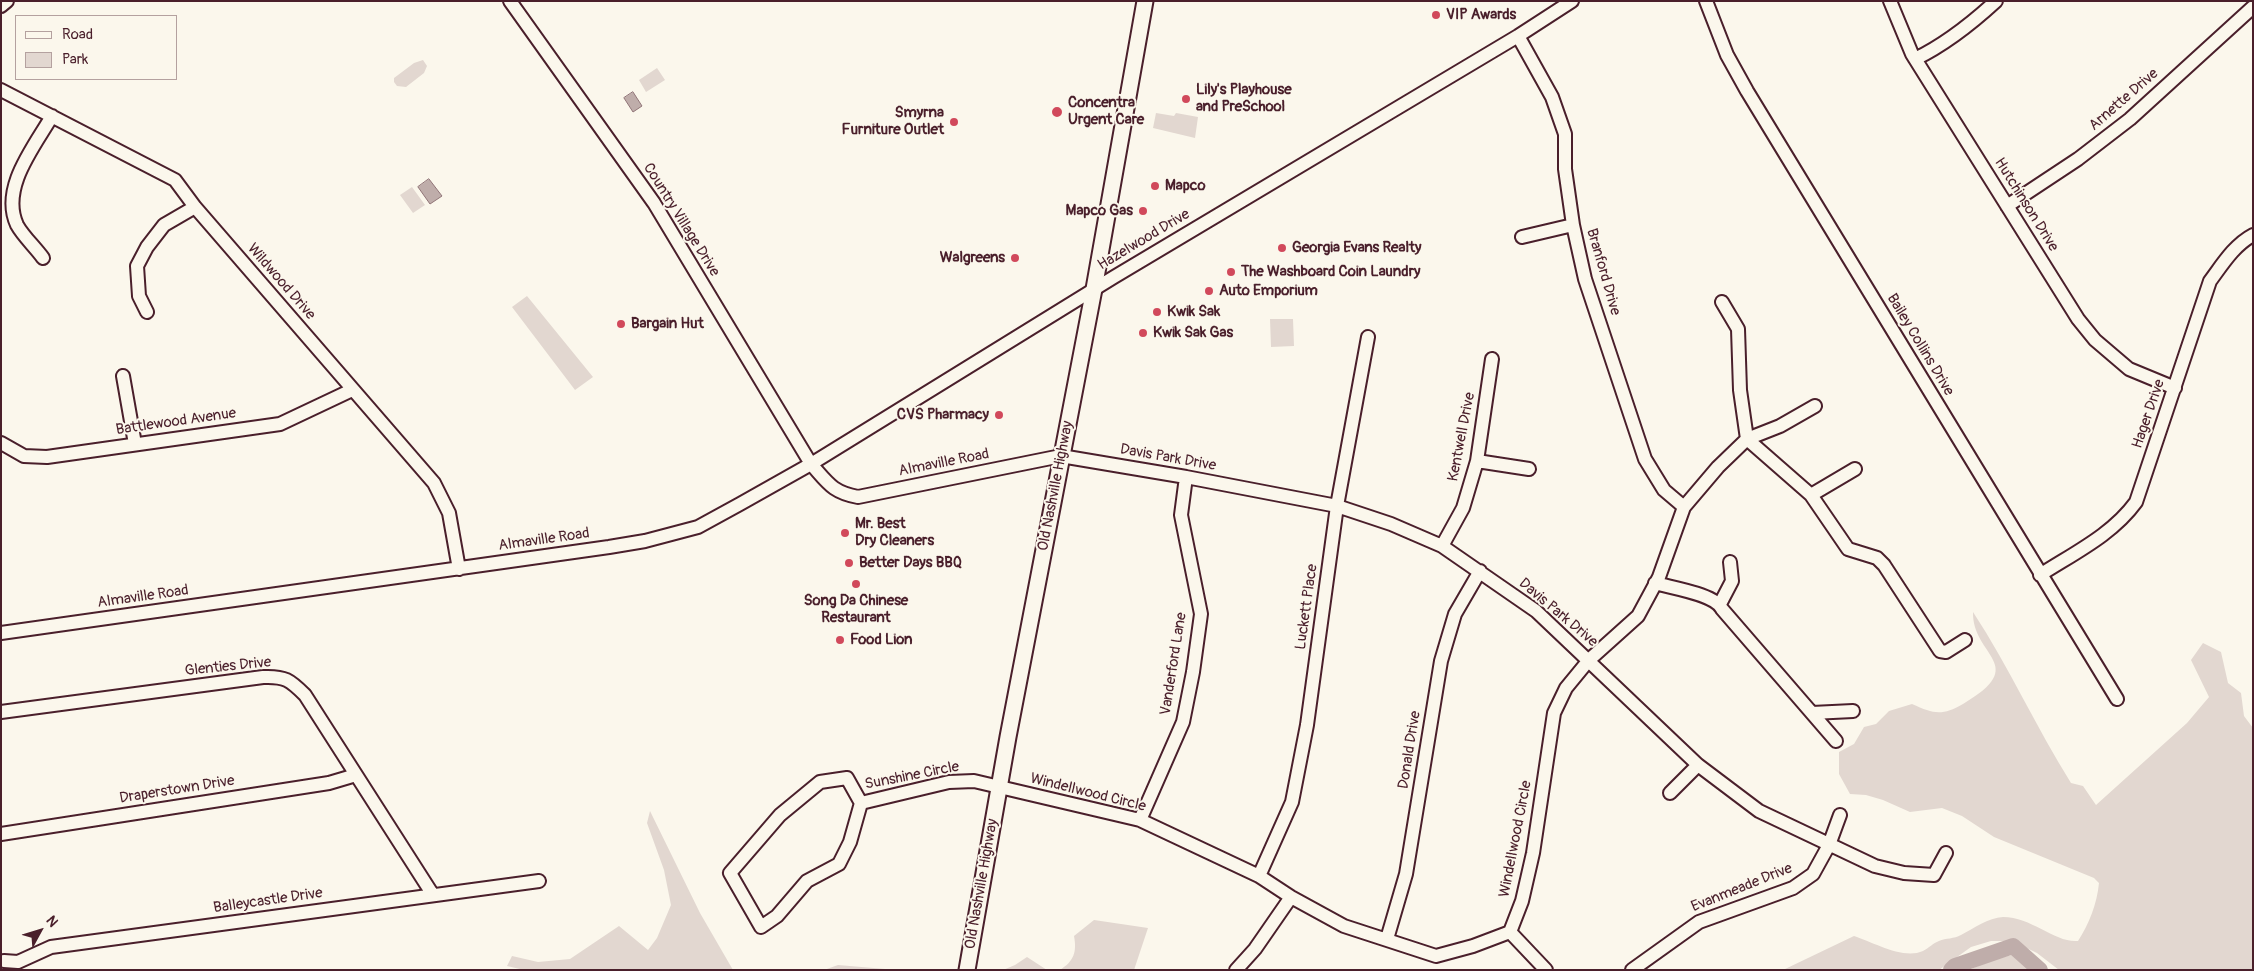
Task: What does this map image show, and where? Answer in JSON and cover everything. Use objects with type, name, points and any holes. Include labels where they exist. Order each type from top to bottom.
[{"type":"main road","name":"Old Nashville Highway","points":[[967,970],[999,788],[1094,289],[1145,1]]},
{"type":"street","points":[[1,6],[7,1]]},
{"type":"street","name":"Country Village Drive","points":[[510,1],[654,203],[811,464]]},
{"type":"street","name":"Hazelwood Drive","points":[[811,464],[1094,289],[1518,36],[1572,1]]},
{"type":"street","name":"Bailey Collins Drive","points":[[1706,1],[1727,55],[1747,91],[2117,699]]},
{"type":"street","name":"Hutchinson Drive","points":[[1890,1],[1915,59],[2078,319],[2095,340],[2129,369],[2175,388]]},
{"type":"street","points":[[1915,59],[1934,50],[1968,26],[1996,1]]},
{"type":"street","name":"Arnette Drive","points":[[2007,206],[2078,159],[2130,118],[2253,7]]},
{"type":"street","name":"Branford Drive","points":[[1518,36],[1552,97],[1565,134],[1565,169],[1573,225],[1585,279],[1645,459],[1664,490],[1684,507]]},
{"type":"street","name":"Wildwood Drive","points":[[1,90],[175,180],[195,207],[434,483],[449,513],[458,568]]},
{"type":"street","points":[[43,258],[16,224],[10,198],[17,175],[52,116]]},
{"type":"street","points":[[147,312],[138,296],[137,266],[147,247],[164,225],[195,207]]},
{"type":"street","points":[[1522,237],[1573,225]]},
{"type":"street","name":"Hager Drive","points":[[2040,575],[2106,532],[2124,518],[2136,502],[2210,281],[2230,254],[2245,239],[2253,236]]},
{"type":"street","points":[[1722,302],[1738,329],[1740,390],[1747,440],[1811,495],[1848,548],[1877,558],[1884,565],[1940,651],[1946,652],[1965,640]]},
{"type":"street","name":"Luckett Place","points":[[1259,876],[1292,802],[1306,725],[1338,506],[1368,336]]},
{"type":"street","name":"Kentwell Drive","points":[[1442,546],[1463,508],[1477,461],[1492,359]]},
{"type":"street","points":[[123,376],[135,444]]},
{"type":"street","name":"Battlewood Avenue","points":[[1,443],[24,456],[48,457],[280,424],[352,390]]},
{"type":"street","name":"Windellwood Circle","points":[[999,788],[1140,820],[1259,876],[1291,897],[1344,926],[1436,956],[1473,946],[1510,932],[1522,901],[1533,853],[1554,713],[1566,688],[1589,660],[1638,616],[1655,583],[1684,507],[1718,467],[1747,440],[1780,426],[1815,406]]},
{"type":"street","name":"Almaville Road","points":[[1,632],[645,541],[698,527],[811,464],[829,485],[841,494],[858,498],[1061,456]]},
{"type":"street","name":"Davis Park Drive","points":[[1061,456],[1186,477],[1338,506],[1391,524],[1442,546],[1536,611],[1698,765],[1758,811],[1875,866],[1904,873],[1934,875],[1946,853]]},
{"type":"street","points":[[1477,461],[1529,469]]},
{"type":"street","points":[[1811,495],[1855,469]]},
{"type":"street","name":"Vanderford Lane","points":[[1140,820],[1183,722],[1193,672],[1201,614],[1181,515],[1186,477]]},
{"type":"street","points":[[1720,604],[1732,582],[1730,562]]},
{"type":"street","name":"Donald Drive","points":[[1387,939],[1406,874],[1441,661],[1454,614],[1480,571]]},
{"type":"street","points":[[1655,583],[1705,596],[1720,604],[1722,609],[1836,740]]},
{"type":"street","name":"Glenties Drive","points":[[1,712],[277,677],[290,681],[305,695],[433,895]]},
{"type":"street","points":[[1812,713],[1853,711]]},
{"type":"street","points":[[1670,793],[1698,765]]},
{"type":"street","name":"Draperstown Drive","points":[[1,834],[328,783],[356,775]]},
{"type":"street","name":"Sunshine Circle","points":[[847,778],[861,802],[850,842],[840,864],[807,881],[776,916],[761,927],[730,873],[780,815],[820,782],[847,778]]},
{"type":"street","name":"Sunshine Circle","points":[[861,802],[949,782],[974,781],[999,788]]},
{"type":"street","name":"Evanmeade Drive","points":[[1632,970],[1660,948],[1699,922],[1793,888],[1813,874],[1829,845],[1840,815]]},
{"type":"street","name":"Balleycastle Drive","points":[[5,963],[18,962],[51,947],[539,881]]},
{"type":"street","points":[[1236,970],[1255,949],[1291,897]]},
{"type":"street","points":[[1510,932],[1546,970]]},
{"type":"green space","points":[[423,60],[427,66],[424,73],[406,87],[397,86],[394,78],[414,63]]},
{"type":"green space","points":[[657,68],[665,80],[646,92],[639,80]]},
{"type":"green space","points":[[1156,113],[1174,116],[1176,113],[1198,117],[1195,138],[1153,128]]},
{"type":"green space","points":[[412,187],[425,205],[413,213],[400,195]]},
{"type":"green space","points":[[527,296],[593,377],[575,390],[512,307]]},
{"type":"green space","points":[[1270,319],[1293,319],[1294,346],[1271,347]]},
{"type":"green space","points":[[1973,612],[1999,654],[2071,783],[2083,786],[2096,805],[2187,723],[2209,697],[2191,660],[2203,643],[2221,652],[2228,683],[2241,693],[2244,716],[2253,728],[2253,970],[2059,970],[2037,953],[2012,941],[1991,941],[1971,947],[1939,970],[1783,970],[1854,936],[1897,952],[1915,953],[1923,951],[1942,940],[1958,936],[1992,919],[2003,917],[2024,921],[2069,941],[2078,941],[2086,928],[2098,891],[2099,883],[2094,878],[1994,837],[1962,816],[1942,808],[1910,812],[1883,800],[1866,795],[1850,794],[1839,774],[1839,752],[1854,744],[1864,727],[1876,724],[1889,711],[1912,704],[1932,712],[1943,712],[1963,704],[1983,690],[1993,679],[1996,669],[1975,627]]},
{"type":"green space","points":[[650,811],[700,913],[733,970],[524,970],[507,966],[512,956],[538,962],[570,959],[619,926],[648,950],[657,938],[671,905],[664,870],[647,823]]},
{"type":"green space","points":[[1094,920],[1148,928],[1134,970],[1060,970],[1069,963],[1073,956],[1075,951],[1074,936]]},
{"type":"green space","points":[[2012,955],[2033,970],[1969,970],[1994,959]]},
{"type":"green space","points":[[1027,957],[1047,970],[1003,970],[1015,965]]},
{"type":"green space","points":[[838,965],[897,970],[824,970]]},
{"type":"shaded area","points":[[633,92],[642,106],[633,112],[624,98]]},
{"type":"shaded area","points":[[429,179],[442,196],[430,204],[418,187]]},
{"type":"waterway","points":[[1951,970],[1955,966],[2013,946],[2040,970]]},
{"type":"place","name":"VIP Awards","points":[[1436,15]]},
{"type":"place","name":"Lily's Playhouse and PreSchool","points":[[1186,99]]},
{"type":"place","name":"Concentra Urgent Care","points":[[1057,112]]},
{"type":"place","name":"Smyrna Furniture Outlet","points":[[954,122]]},
{"type":"place","name":"Mapco","points":[[1155,186]]},
{"type":"place","name":"Mapco Gas","points":[[1143,211]]},
{"type":"place","name":"Georgia Evans Realty","points":[[1282,248]]},
{"type":"place","name":"Walgreens","points":[[1015,258]]},
{"type":"place","name":"The Washboard Coin Laundry","points":[[1231,272]]},
{"type":"place","name":"Auto Emporium","points":[[1209,291]]},
{"type":"place","name":"Kwik Sak","points":[[1157,312]]},
{"type":"place","name":"Bargain Hut","points":[[621,324]]},
{"type":"place","name":"Kwik Sak Gas","points":[[1143,333]]},
{"type":"place","name":"CVS Pharmacy","points":[[999,415]]},
{"type":"place","name":"Mr. Best Dry Cleaners","points":[[845,533]]},
{"type":"place","name":"Better Days BBQ","points":[[849,563]]},
{"type":"place","name":"Song Da Chinese Restaurant","points":[[856,584]]},
{"type":"place","name":"Food Lion","points":[[840,640]]}]
